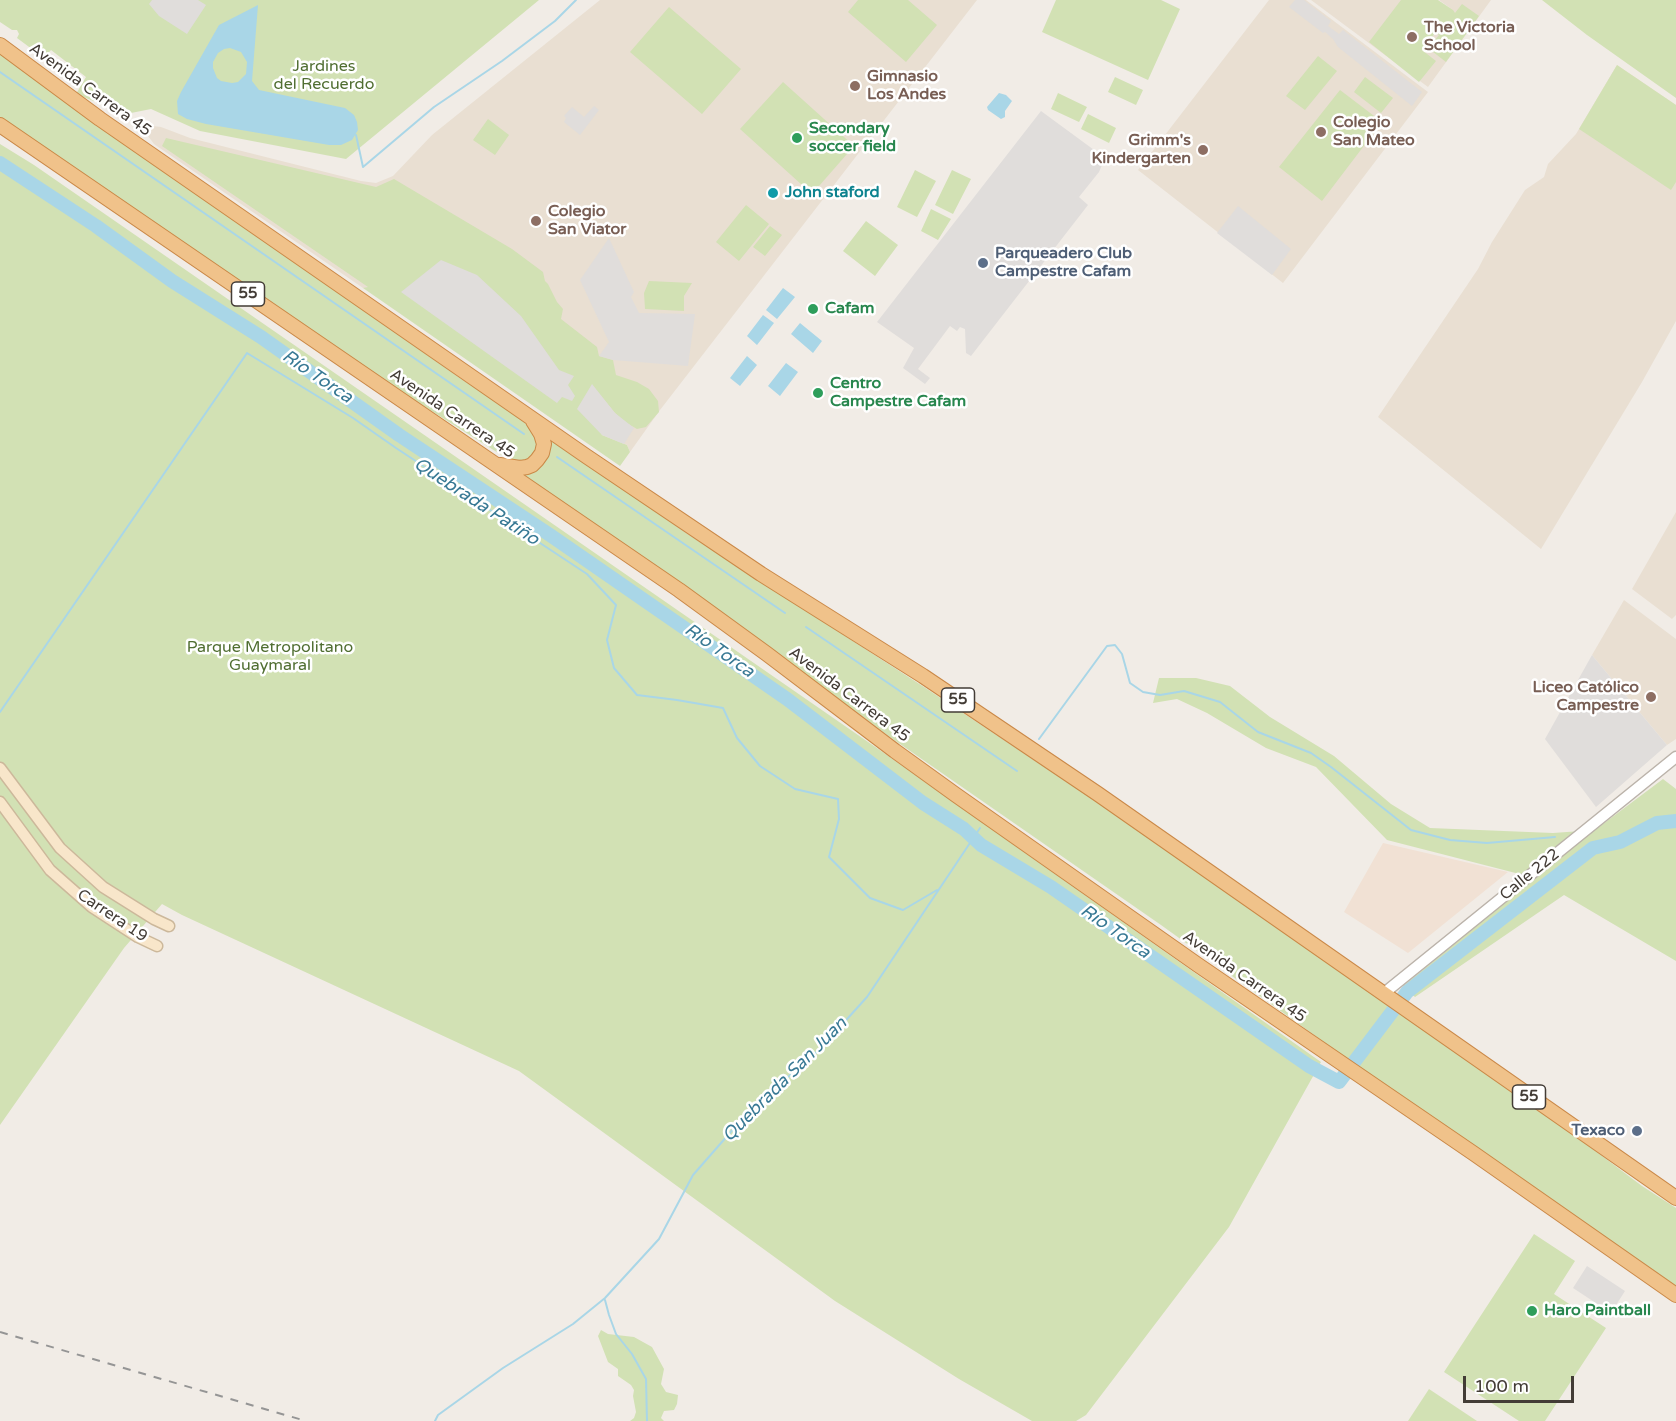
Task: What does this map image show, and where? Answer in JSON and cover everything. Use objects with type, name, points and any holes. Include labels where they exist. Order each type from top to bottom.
[{"type":"highway","name":"Avenida Carrera 45","points":[[0,45],[100,119],[586,456],[761,574],[922,676],[1098,794],[1676,1198]]},
{"type":"highway","name":"Avenida Carrera 45","points":[[0,125],[688,597],[903,758],[1676,1295]]},
{"type":"highway","points":[[495,464],[527,467],[532,465],[542,453],[541,434],[527,415]]},
{"type":"main road","name":"Carrera 19","points":[[0,768],[60,848],[103,887],[169,926]]},
{"type":"main road","name":"Carrera 19","points":[[0,802],[50,870],[92,907],[138,937],[158,946]]},
{"type":"street","name":"Calle 222","points":[[1383,994],[1676,757]]},
{"type":"shaded area","points":[[152,0],[198,0],[206,5],[187,34],[159,16],[149,4]]},
{"type":"shaded area","name":"Colegio San Viator","points":[[600,0],[977,0],[630,452],[627,445],[602,435],[591,385],[385,288],[363,288],[154,144],[148,136],[153,126],[161,127],[190,138],[376,183],[393,176],[432,135]]},
{"type":"shaded area","name":"Colegio San Mateo","points":[[1269,0],[1306,0],[1428,92],[1283,283],[1138,170]]},
{"type":"shaded area","points":[[1295,0],[1304,0],[1331,21],[1328,26],[1339,34],[1343,30],[1422,92],[1412,106],[1338,47],[1325,32],[1323,33],[1289,7]]},
{"type":"shaded area","name":"The Victoria School","points":[[1311,0],[1436,0],[1453,10],[1439,0],[1491,0],[1428,87]]},
{"type":"shaded area","points":[[1617,65],[1676,105],[1676,321],[1642,382],[1541,549],[1378,417],[1478,269],[1525,190],[1544,177],[1548,164],[1576,134]]},
{"type":"shaded area","points":[[594,106],[599,110],[580,135],[564,122],[566,118],[564,116],[572,107],[584,117]]},
{"type":"shaded area","name":"Parqueadero Club Campestre Cafam","points":[[1041,111],[1105,158],[1099,172],[1079,197],[1088,205],[971,356],[966,353],[965,329],[960,327],[957,331],[950,326],[918,369],[930,378],[925,384],[903,368],[914,348],[877,322]]},
{"type":"shaded area","points":[[1238,206],[1291,249],[1272,275],[1217,233]]},
{"type":"shaded area","points":[[609,238],[634,292],[631,297],[639,313],[695,314],[688,366],[613,360],[599,356],[609,342],[580,280]]},
{"type":"shaded area","points":[[441,260],[477,275],[521,316],[559,370],[574,376],[568,385],[575,396],[572,401],[562,397],[557,403],[401,292]]},
{"type":"shaded area","points":[[592,384],[615,413],[634,428],[624,444],[602,435],[577,409]]},
{"type":"shaded area","points":[[1676,512],[1676,615],[1672,619],[1632,589]]},
{"type":"shaded area","name":"Liceo Católico Campestre","points":[[1624,600],[1676,639],[1676,739],[1667,745],[1592,655]]},
{"type":"shaded area","points":[[1592,655],[1667,745],[1596,807],[1545,739]]},
{"type":"shaded area","points":[[1383,843],[1508,872],[1408,953],[1344,912]]},
{"type":"shaded area","points":[[1587,1266],[1625,1291],[1611,1313],[1573,1288]]},
{"type":"green space","name":"Jardines del Recuerdo","points":[[0,0],[539,0],[346,159],[200,131],[151,109],[126,114],[76,94],[86,77],[51,50],[44,58],[17,38],[19,34],[17,30],[12,30],[0,22]]},
{"type":"green space","points":[[858,0],[908,0],[937,25],[906,62],[848,12]]},
{"type":"green space","points":[[1056,0],[1161,0],[1180,9],[1148,80],[1042,32]]},
{"type":"green space","name":"The Victoria School","points":[[1401,0],[1438,0],[1455,13],[1462,4],[1479,16],[1446,62],[1428,48],[1439,35],[1435,32],[1422,50],[1436,61],[1419,82],[1369,42]]},
{"type":"green space","points":[[1542,0],[1676,0],[1676,98],[1587,35]]},
{"type":"green space","points":[[669,7],[741,69],[702,114],[630,52]]},
{"type":"green space","points":[[0,53],[529,425],[540,444],[531,462],[511,461],[376,376],[0,118]]},
{"type":"green space","points":[[1318,56],[1337,71],[1305,110],[1286,96]]},
{"type":"green space","points":[[1617,65],[1676,105],[1676,182],[1671,190],[1579,129]]},
{"type":"green space","points":[[1115,77],[1143,90],[1136,105],[1108,92]]},
{"type":"green space","points":[[1365,77],[1393,98],[1381,113],[1354,92]]},
{"type":"green space","name":"Secondary soccer field","points":[[783,82],[854,146],[812,194],[740,129]]},
{"type":"green space","points":[[1340,90],[1382,122],[1322,201],[1279,167]]},
{"type":"green space","points":[[1058,93],[1087,107],[1079,122],[1051,109]]},
{"type":"green space","points":[[1088,114],[1116,128],[1109,143],[1081,129]]},
{"type":"green space","points":[[488,119],[509,135],[495,155],[473,140]]},
{"type":"green space","points":[[166,138],[376,187],[394,179],[512,249],[543,272],[545,281],[563,309],[561,319],[597,347],[599,356],[613,360],[616,375],[649,389],[658,401],[659,412],[646,427],[637,429],[615,413],[592,385],[602,435],[627,445],[630,452],[620,466],[363,288],[368,287],[162,146]]},
{"type":"green space","name":"Parque Metropolitano Guaymaral","points":[[0,144],[34,165],[884,753],[1321,1062],[1229,1227],[1086,1415],[1076,1421],[1032,1421],[959,1379],[835,1301],[519,1071],[162,904],[124,948],[0,1125]]},
{"type":"green space","points":[[915,170],[936,181],[917,217],[897,207]]},
{"type":"green space","points":[[952,170],[971,179],[953,214],[935,205]]},
{"type":"green space","points":[[746,205],[769,224],[739,261],[716,242]]},
{"type":"green space","points":[[931,209],[951,219],[938,240],[921,231]]},
{"type":"green space","points":[[866,221],[898,245],[875,276],[843,251]]},
{"type":"green space","points":[[770,226],[782,235],[765,256],[753,247]]},
{"type":"green space","points":[[649,281],[692,283],[684,296],[684,311],[645,309],[644,293]]},
{"type":"green space","points":[[545,435],[689,535],[1103,806],[1360,984],[1676,1208],[1676,1289],[1353,1063],[1161,925],[890,737],[709,603],[517,474],[531,470]]},
{"type":"green space","points":[[1159,678],[1196,678],[1230,686],[1270,717],[1334,756],[1391,804],[1430,828],[1553,833],[1595,830],[1663,779],[1676,789],[1676,961],[1564,895],[1415,997],[1403,986],[1535,878],[1387,840],[1316,767],[1266,748],[1207,713],[1177,699],[1153,703]]},
{"type":"green space","name":"Haro Paintball","points":[[1534,1234],[1575,1261],[1554,1294],[1606,1328],[1545,1421],[1519,1421],[1444,1372]]},
{"type":"green space","points":[[601,1330],[608,1334],[634,1337],[652,1347],[664,1369],[661,1384],[666,1392],[678,1395],[674,1410],[664,1411],[661,1418],[664,1421],[630,1421],[636,1412],[634,1390],[618,1376],[618,1369],[608,1362],[598,1336]]},
{"type":"green space","points":[[1429,1389],[1477,1421],[1408,1421]]},
{"type":"water","points":[[258,5],[252,81],[259,90],[345,108],[354,115],[357,122],[358,130],[352,140],[341,145],[329,145],[206,124],[178,114],[177,101],[181,92],[219,25]],"holes":[[[230,48],[241,52],[247,62],[246,74],[238,82],[232,83],[217,78],[213,62],[218,53]]]},
{"type":"water","points":[[999,93],[1006,95],[1012,101],[1005,111],[1005,117],[1001,119],[987,107]]},
{"type":"water","points":[[783,288],[795,297],[777,319],[766,310]]},
{"type":"water","points":[[763,315],[774,323],[757,345],[747,336]]},
{"type":"water","points":[[800,323],[822,341],[813,353],[791,334]]},
{"type":"water","points":[[747,356],[757,365],[740,386],[730,378]]},
{"type":"water","points":[[786,363],[798,372],[780,396],[768,386]]},
{"type":"waterway","points":[[356,135],[363,167],[434,107],[502,61],[555,21],[576,0]]},
{"type":"waterway","points":[[0,72],[524,434]]},
{"type":"waterway","name":"Río Torca","points":[[0,163],[96,226],[172,281],[261,337],[399,435],[550,535],[787,699],[923,803],[964,829],[981,845],[1051,887],[1309,1066],[1339,1082],[1407,992],[1593,848],[1620,842],[1657,823],[1676,821]]},
{"type":"waterway","name":"Quebrada Patiño","points":[[0,712],[247,353],[353,418],[587,574],[616,605],[607,640],[614,668],[637,695],[723,708],[737,738],[760,766],[795,789],[838,799],[839,819],[829,857],[870,898],[903,910],[937,890]]},
{"type":"waterway","points":[[557,457],[785,613]]},
{"type":"waterway","points":[[806,627],[1017,771]]},
{"type":"waterway","name":"Quebrada San Juan","points":[[1039,739],[1107,646],[1115,645],[1122,654],[1130,683],[1143,692],[1160,695],[1184,691],[1220,702],[1258,732],[1311,753],[1411,830],[1450,840],[1487,843],[1555,837]]},
{"type":"waterway","name":"Quebrada San Juan","points":[[435,1421],[438,1415],[503,1368],[573,1324],[605,1298],[659,1239],[693,1175],[750,1110],[819,1050],[867,997],[980,828]]},
{"type":"waterway","name":"Quebrada San Juan","points":[[605,1300],[616,1334],[632,1354],[646,1379],[647,1421]]},
{"type":"railway","points":[[0,1332],[306,1421]]},
{"type":"place","name":"The Victoria School","points":[[1412,37]]},
{"type":"place","name":"Gimnasio Los Andes","points":[[855,86]]},
{"type":"place","name":"Colegio San Mateo","points":[[1321,132]]},
{"type":"place","name":"Secondary soccer field","points":[[797,138]]},
{"type":"place","name":"Grimm's Kindergarten","points":[[1203,150]]},
{"type":"place","name":"John staford","points":[[773,193]]},
{"type":"place","name":"Colegio San Viator","points":[[536,221]]},
{"type":"place","name":"Parqueadero Club Campestre Cafam","points":[[983,263]]},
{"type":"place","name":"Cafam","points":[[813,309]]},
{"type":"place","name":"Centro Campestre Cafam","points":[[818,393]]},
{"type":"place","name":"Liceo Católico Campestre","points":[[1651,697]]},
{"type":"place","name":"Texaco","points":[[1637,1131]]},
{"type":"place","name":"Haro Paintball","points":[[1532,1311]]}]
